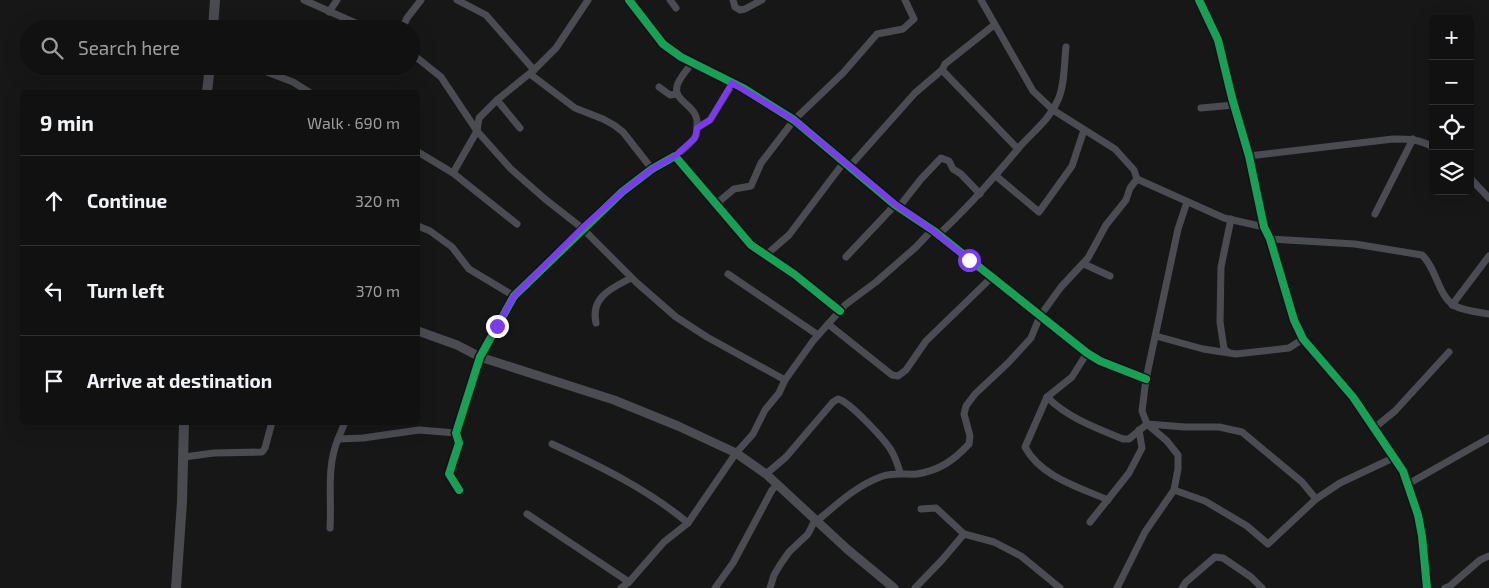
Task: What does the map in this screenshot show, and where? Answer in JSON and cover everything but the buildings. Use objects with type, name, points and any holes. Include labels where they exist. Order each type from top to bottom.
[{"type":"main road","points":[[213,20],[214,0]]},
{"type":"main road","points":[[207,90],[209,75]]},
{"type":"main road","points":[[176,588],[184,457],[184,425]]},
{"type":"street","points":[[304,0],[348,20]]},
{"type":"street","points":[[329,12],[337,0]]},
{"type":"street","points":[[406,20],[421,0]]},
{"type":"street","points":[[457,0],[486,15],[532,72],[575,108],[603,119],[623,132],[652,169]]},
{"type":"street","points":[[453,173],[477,131],[479,118],[497,100],[532,72],[556,48],[588,0]]},
{"type":"street","points":[[629,0],[663,44],[692,63],[732,83],[794,120],[897,206],[935,232],[1087,353],[1100,361],[1146,380]]},
{"type":"street","points":[[670,0],[676,8]]},
{"type":"street","points":[[732,0],[735,7],[740,10],[762,0]]},
{"type":"street","points":[[716,204],[734,189],[751,186],[761,163],[794,120],[843,73],[878,34],[902,29],[914,19],[905,0]]},
{"type":"street","points":[[981,0],[1033,91],[1053,110],[1115,149],[1134,170],[1137,179],[1187,202],[1231,219],[1264,227]]},
{"type":"street","points":[[1198,0],[1218,40],[1249,156],[1264,227],[1270,239],[1294,320],[1303,339],[1353,398],[1403,471],[1418,515],[1427,588]]},
{"type":"street","points":[[766,256],[789,235],[847,164],[915,92],[942,70],[945,64],[994,25]]},
{"type":"street","points":[[621,588],[629,582],[664,542],[688,523],[736,453],[753,434],[765,410],[779,392],[784,380],[818,335],[845,305],[876,282],[980,194],[1018,149],[1040,128],[1059,99],[1066,47]]},
{"type":"street","points":[[420,60],[442,77],[477,131],[510,168],[582,228],[631,278],[676,317],[707,337],[784,380]]},
{"type":"street","points":[[459,490],[449,474],[459,443],[456,432],[480,357],[514,296],[582,228],[622,192],[652,169],[675,156],[695,138],[697,128],[696,115],[692,108],[681,100],[677,94],[677,87],[692,63]]},
{"type":"street","points":[[942,70],[1018,149]]},
{"type":"street","points":[[275,75],[293,82],[306,90]]},
{"type":"street","points":[[697,128],[710,120],[732,83]]},
{"type":"street","points":[[659,87],[670,95],[677,94]]},
{"type":"street","points":[[497,100],[520,128]]},
{"type":"street","points":[[1201,108],[1234,105]]},
{"type":"street","points":[[696,115],[710,120]]},
{"type":"street","points":[[996,176],[1039,212],[1072,166],[1084,130]]},
{"type":"street","points":[[1249,156],[1393,140],[1413,139],[1429,145]]},
{"type":"street","points":[[1375,214],[1413,139]]},
{"type":"street","points":[[420,153],[453,173],[517,224]]},
{"type":"street","points":[[675,156],[751,246],[794,274],[840,311]]},
{"type":"street","points":[[846,257],[941,158],[949,161],[953,169],[961,174],[980,194]]},
{"type":"street","points":[[770,588],[774,575],[789,552],[808,534],[816,521],[848,495],[866,483],[884,476],[900,473],[916,474],[945,466],[969,444],[970,436],[964,414],[966,406],[975,394],[1031,338],[1040,316],[1061,287],[1084,264],[1106,225],[1126,200],[1130,188],[1137,179]]},
{"type":"street","points":[[1474,182],[1489,198]]},
{"type":"street","points":[[1117,588],[1145,532],[1174,490],[1178,468],[1178,455],[1167,441],[1147,424],[1142,411],[1146,380],[1178,229],[1187,202]]},
{"type":"street","points":[[1229,352],[1224,349],[1220,322],[1221,267],[1231,219]]},
{"type":"street","points":[[420,227],[430,231],[452,247],[469,269],[514,296]]},
{"type":"street","points":[[1270,239],[1355,244],[1422,255],[1428,260],[1446,298],[1452,305],[1489,314]]},
{"type":"street","points":[[1452,305],[1489,256]]},
{"type":"street","points":[[1084,264],[1110,276]]},
{"type":"street","points":[[728,274],[818,335]]},
{"type":"street","points":[[596,323],[594,315],[596,304],[610,290],[631,278]]},
{"type":"street","points":[[828,324],[892,375],[898,376],[906,370],[926,341],[991,278]]},
{"type":"street","points":[[420,332],[457,345],[480,357],[614,400],[678,426],[736,453],[766,474],[816,521],[894,588]]},
{"type":"street","points":[[1156,336],[1203,350],[1236,354],[1289,348],[1303,339]]},
{"type":"street","points":[[1373,429],[1395,410],[1449,352]]},
{"type":"street","points":[[1087,353],[1072,377],[1047,398],[1025,447],[1029,454],[1050,474],[1108,500]]},
{"type":"street","points":[[1047,398],[1057,408],[1072,417],[1123,440],[1129,439],[1147,424],[1219,427],[1242,432],[1302,482],[1316,499]]},
{"type":"street","points":[[766,474],[786,457],[833,402],[838,399],[845,402],[874,430],[891,450],[900,473]]},
{"type":"street","points":[[184,457],[214,453],[262,452],[265,448],[271,425]]},
{"type":"street","points":[[330,528],[332,453],[344,425]]},
{"type":"street","points":[[338,439],[363,438],[419,430],[456,432]]},
{"type":"street","points":[[1090,522],[1129,473],[1142,448],[1139,430]]},
{"type":"street","points":[[1408,484],[1489,438]]},
{"type":"street","points":[[552,444],[594,463],[622,479],[678,514],[688,523]]},
{"type":"street","points":[[1174,490],[1205,501],[1247,526],[1268,544],[1316,499],[1340,484],[1393,458]]},
{"type":"street","points":[[716,588],[733,563],[777,484]]},
{"type":"street","points":[[921,509],[936,508],[964,534],[994,542],[1021,556],[1060,588]]},
{"type":"street","points":[[526,514],[629,582]]},
{"type":"street","points":[[915,588],[964,534]]},
{"type":"street","points":[[1445,588],[1450,586],[1480,560],[1489,556]]},
{"type":"street","points":[[1182,588],[1194,574],[1215,557],[1223,558],[1251,577],[1262,588]]},
{"type":"cycle path","points":[[629,0],[663,44],[681,57],[743,88],[794,120],[895,205],[934,231],[1087,353],[1100,361],[1146,379]]},
{"type":"cycle path","points":[[1199,0],[1218,40],[1249,156],[1264,227],[1270,239],[1294,320],[1303,339],[1353,397],[1403,471],[1418,515],[1427,588]]},
{"type":"cycle path","points":[[459,490],[449,474],[459,443],[456,433],[480,357],[514,296],[622,192],[652,169],[675,156],[751,245],[794,274],[840,311]]},
{"type":"route","points":[[497,326],[514,296],[582,228],[622,192],[652,169],[675,156],[695,138],[697,128],[710,120],[732,83],[794,120],[895,204],[932,230],[969,260]]}]
